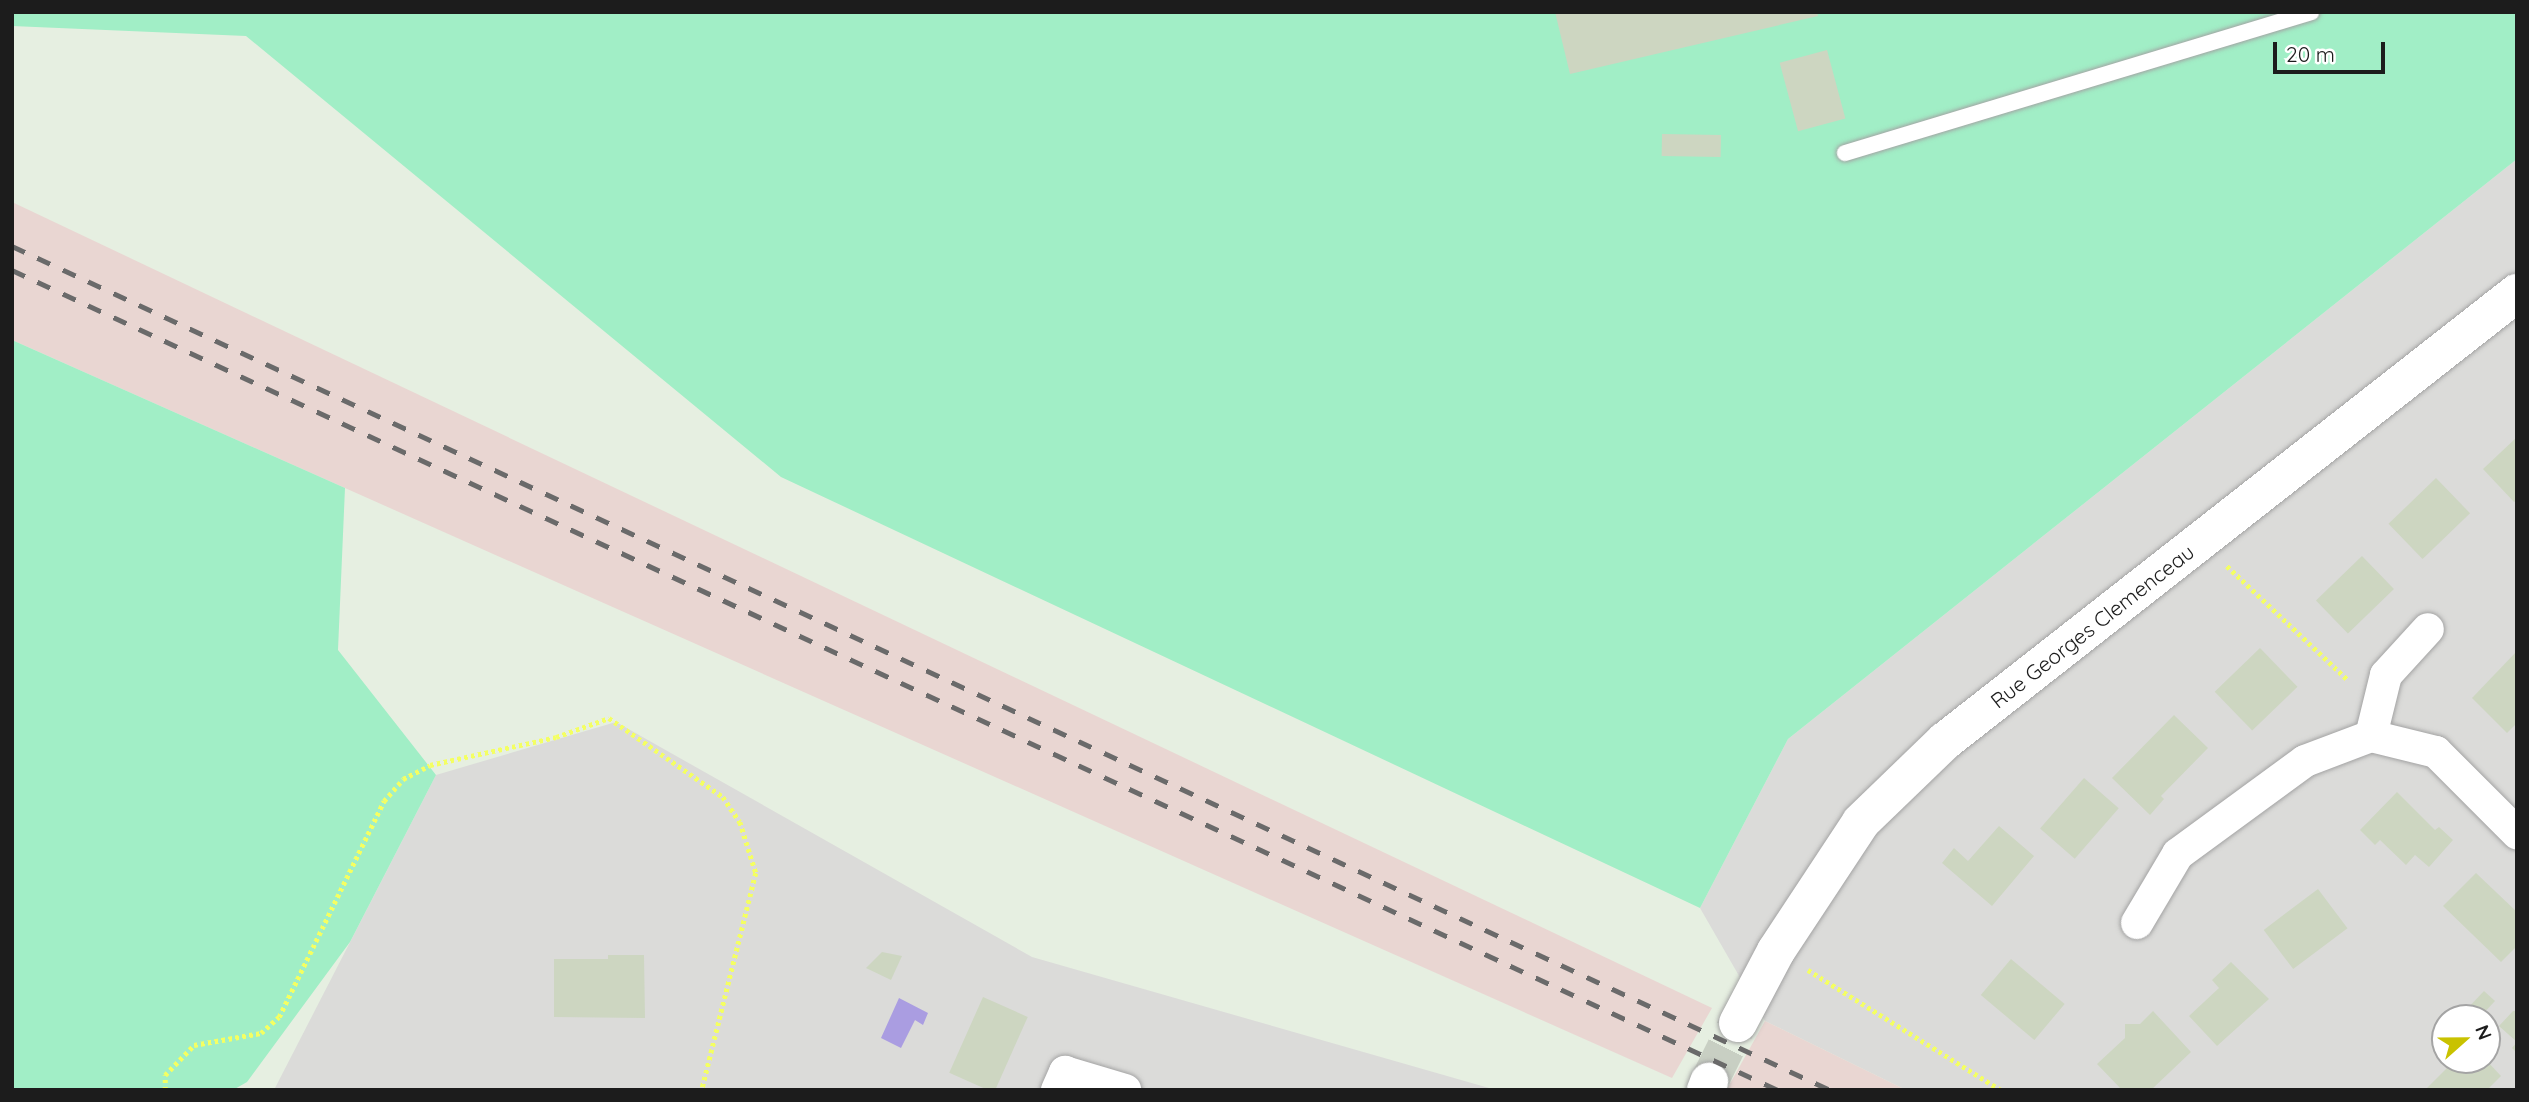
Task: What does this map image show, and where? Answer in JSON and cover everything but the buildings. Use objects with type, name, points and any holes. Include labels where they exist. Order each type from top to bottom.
[{"type":"street","name":"Rue Georges Clemenceau","points":[[1738,1023],[1776,951],[1861,822],[1945,741],[2517,293]]},
{"type":"street","points":[[2137,923],[2178,853],[2305,761],[2374,722],[2386,675],[2428,629]]},
{"type":"street","points":[[2374,722],[2436,752],[2514,826]]},
{"type":"street","points":[[1061,1081],[1125,1090]]},
{"type":"lane","points":[[1845,153],[2311,12]]},
{"type":"path","points":[[2201,542],[2374,722]]},
{"type":"path","points":[[165,1090],[165,1075],[194,1045],[261,1033],[279,1017],[384,801],[403,779],[430,765],[556,737],[609,718],[723,797],[740,822],[756,873],[702,1090]]},
{"type":"path","points":[[1776,951],[2001,1090]]},
{"type":"shaded area","points":[[2517,159],[2517,1090],[1906,1090],[1765,1021],[1700,908],[1788,739]]},
{"type":"shaded area","points":[[12,202],[1712,1008],[1672,1078],[12,340]]},
{"type":"shaded area","points":[[616,722],[1032,957],[1496,1090],[274,1090],[436,775]]},
{"type":"shaded area","points":[[899,998],[928,1013],[923,1025],[915,1020],[901,1048],[881,1038]]},
{"type":"shaded area","points":[[1765,1021],[1906,1090],[1727,1089]]},
{"type":"green space","points":[[12,12],[2517,12],[2517,159],[1788,739],[1700,908],[781,477],[246,36],[12,26]]},
{"type":"green space","points":[[12,340],[345,488],[338,650],[436,775],[350,942],[247,1082],[233,1090],[12,1090]]},
{"type":"tunnel","points":[[1709,1082],[1738,1023]]},
{"type":"railway","points":[[12,246],[1830,1090]]},
{"type":"railway","points":[[12,270],[1778,1090]]}]
